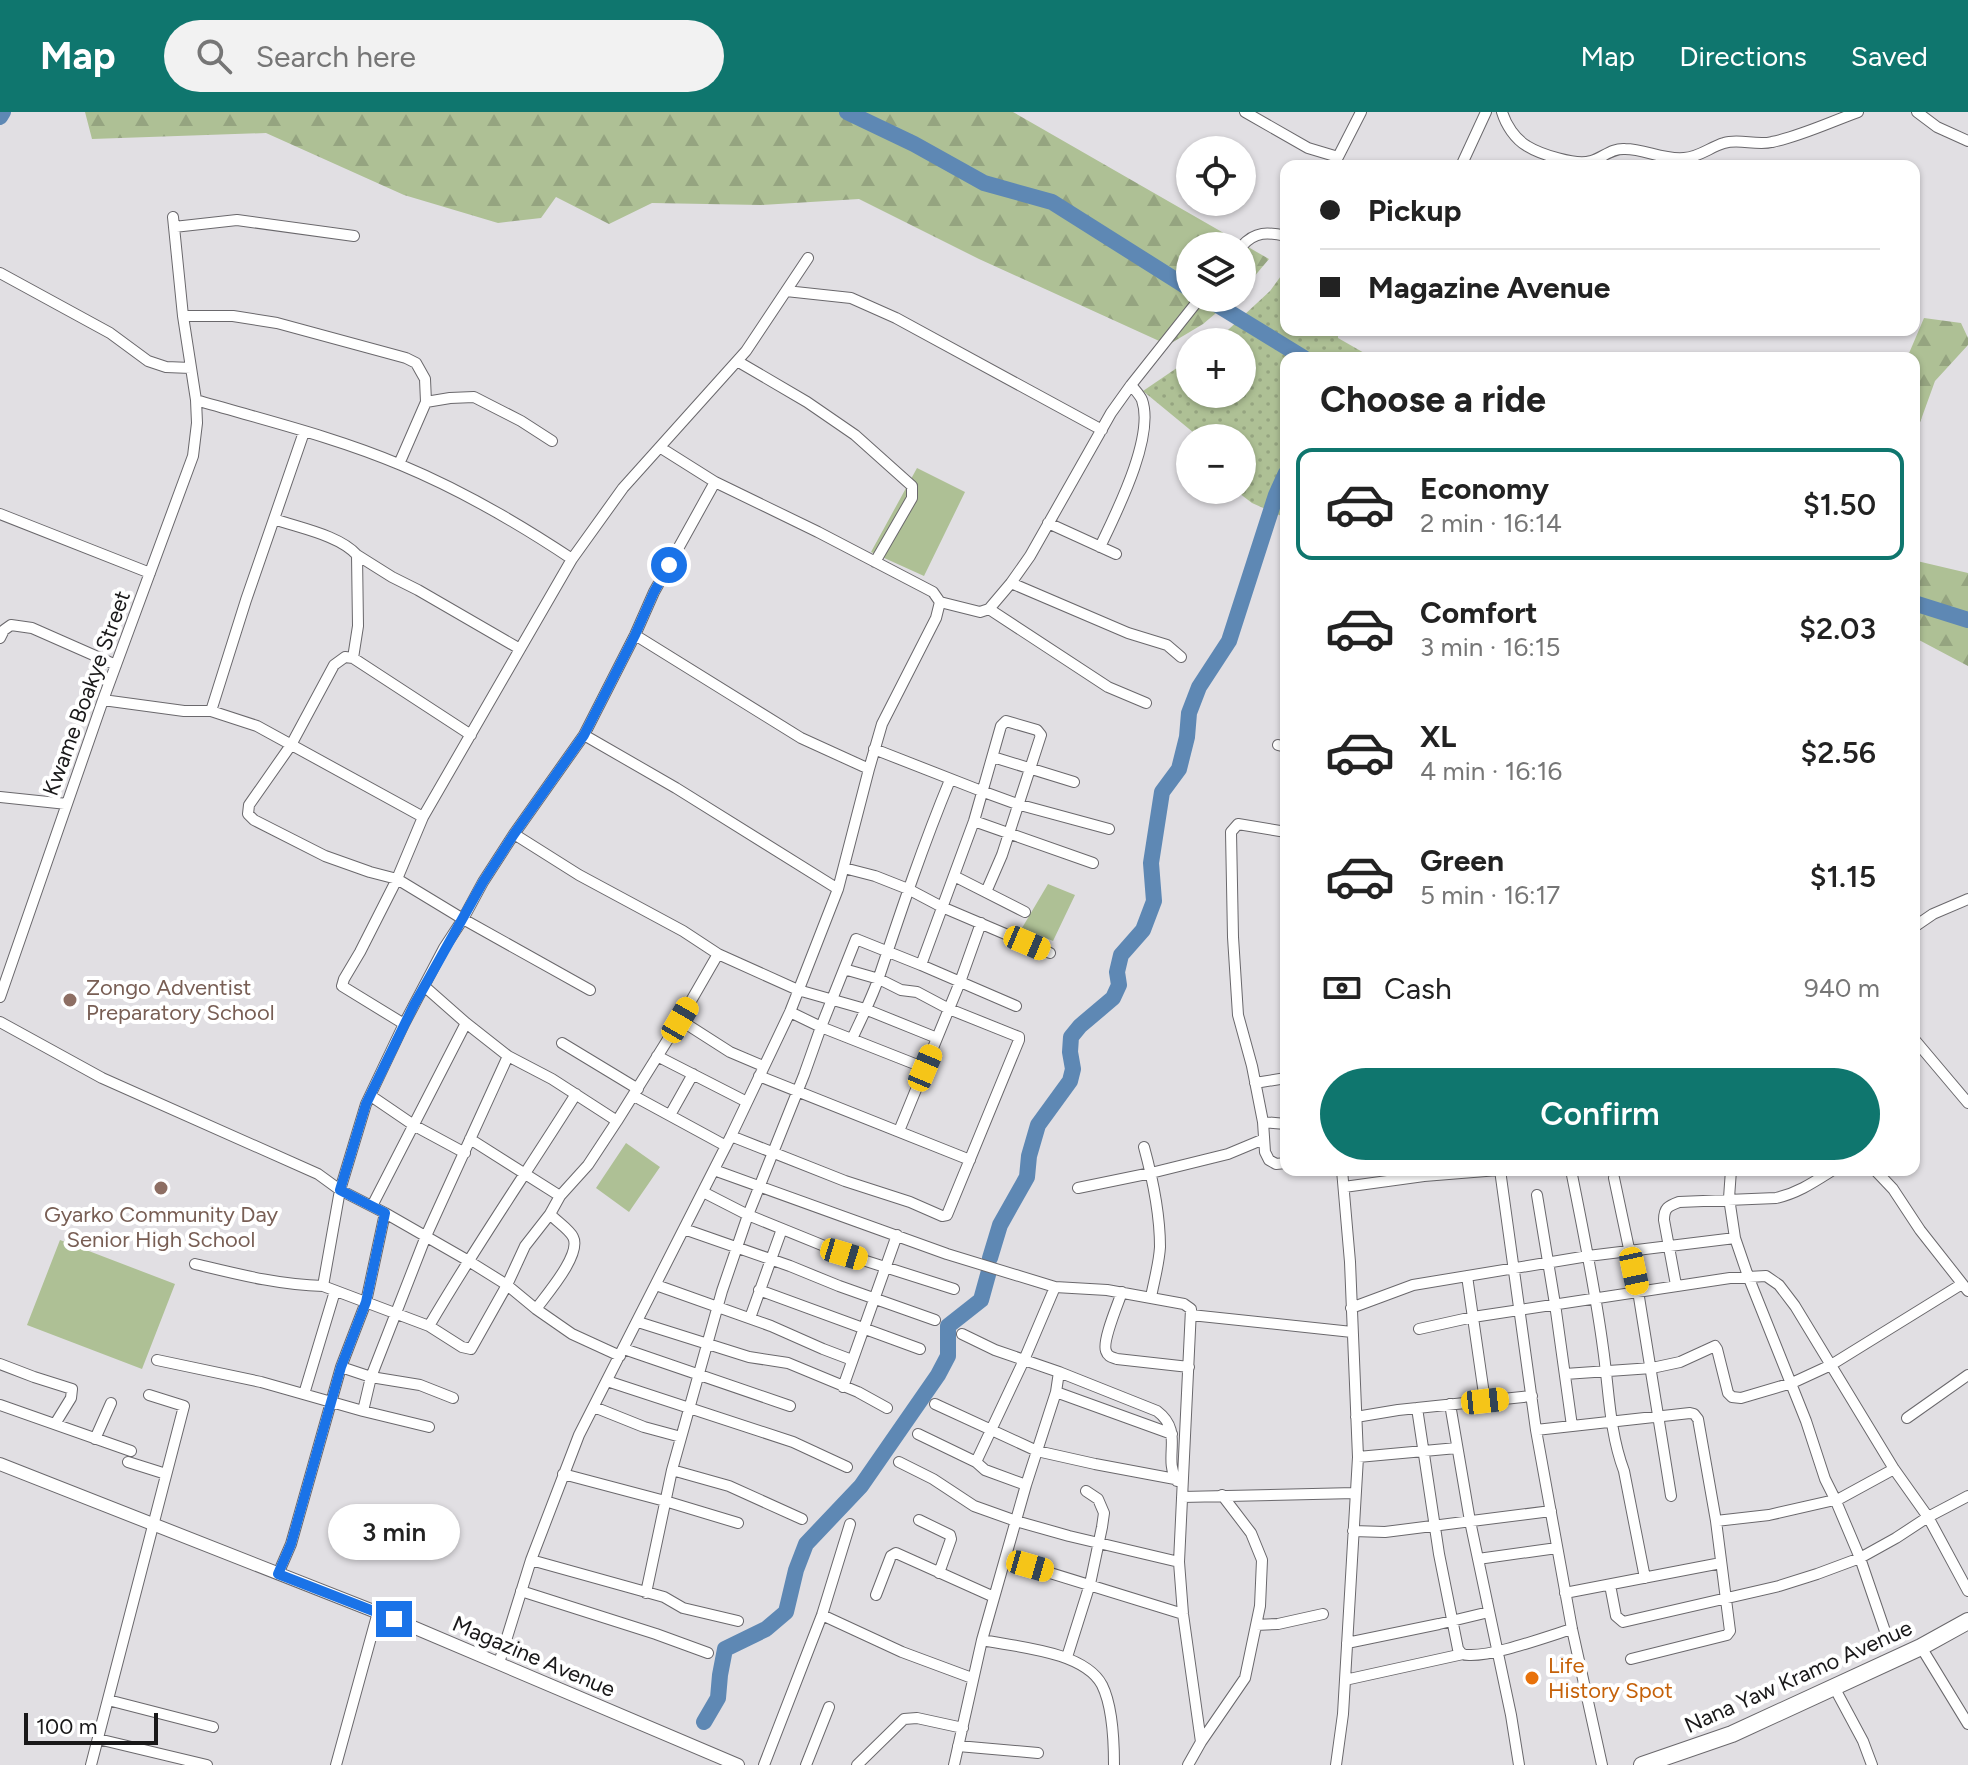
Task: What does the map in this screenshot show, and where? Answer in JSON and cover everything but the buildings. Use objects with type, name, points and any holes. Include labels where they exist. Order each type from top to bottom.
[{"type":"main road","name":"Nana Yaw Kramo Avenue","points":[[1642,1765],[1732,1734],[1921,1647],[1968,1621]]},
{"type":"street","points":[[1245,112],[1333,160]]},
{"type":"street","points":[[1338,160],[1361,112]]},
{"type":"street","points":[[1464,160],[1486,112]]},
{"type":"street","points":[[1502,112],[1513,134],[1527,146],[1562,160]]},
{"type":"street","points":[[1593,160],[1621,148],[1664,158],[1698,156],[1721,143],[1769,143],[1842,115],[1858,112]]},
{"type":"street","points":[[1917,112],[1937,127],[1968,139]]},
{"type":"street","name":"Kwame Boakye Street","points":[[0,997],[103,700],[193,456],[196,400],[173,222],[237,220],[354,236]]},
{"type":"street","points":[[1256,235],[1267,232],[1280,235]]},
{"type":"street","points":[[404,1024],[342,986],[397,879],[423,817],[572,559],[623,488],[737,361],[808,258]]},
{"type":"street","points":[[0,273],[110,333],[148,361],[166,367],[191,368]]},
{"type":"street","points":[[786,291],[851,298],[863,303],[1102,430]]},
{"type":"street","points":[[661,448],[715,482],[933,592],[940,602],[980,612],[989,609],[1011,583],[1111,413],[1189,312]]},
{"type":"street","points":[[183,316],[233,316],[277,323],[416,363],[425,379],[426,402],[399,464]]},
{"type":"street","points":[[737,361],[807,402],[855,435],[912,486],[912,498],[875,562]]},
{"type":"street","points":[[1100,547],[1131,481],[1145,424],[1142,399],[1131,385]]},
{"type":"street","points":[[426,402],[474,397],[552,441]]},
{"type":"street","points":[[196,400],[399,464],[467,495],[572,559]]},
{"type":"street","points":[[211,711],[304,432]]},
{"type":"street","points":[[323,1286],[340,1190],[371,1096],[404,1024],[483,882],[584,735],[654,592],[715,482]]},
{"type":"street","points":[[0,514],[150,573]]},
{"type":"street","points":[[274,519],[339,541],[392,577],[520,649]]},
{"type":"street","points":[[1048,523],[1116,554]]},
{"type":"street","points":[[353,658],[358,626],[357,555]]},
{"type":"street","points":[[1011,583],[1128,633],[1167,645],[1181,657]]},
{"type":"street","points":[[499,1663],[531,1560],[563,1474],[790,1012],[838,889],[882,724],[936,618],[940,602]]},
{"type":"street","points":[[989,609],[1108,687],[1146,703]]},
{"type":"street","points":[[0,638],[11,625],[32,628],[116,665]]},
{"type":"street","points":[[635,635],[801,738],[869,769]]},
{"type":"street","points":[[471,735],[353,658],[345,657],[334,665],[291,745],[249,805],[248,814],[325,856],[397,879],[590,990]]},
{"type":"street","points":[[103,700],[184,711],[211,711],[257,726],[423,817]]},
{"type":"street","points":[[921,965],[984,792],[1001,726],[1006,721],[1040,732],[1041,735],[1002,855],[986,892]]},
{"type":"street","points":[[584,735],[838,889]]},
{"type":"street","points":[[874,749],[1017,804],[1109,829]]},
{"type":"street","points":[[993,757],[1074,782]]},
{"type":"street","points":[[852,1039],[879,979],[908,889],[950,780]]},
{"type":"street","points":[[0,797],[67,804]]},
{"type":"street","points":[[974,821],[1093,863]]},
{"type":"street","points":[[1280,831],[1238,824],[1231,832],[1238,1015],[1263,1122],[1265,1152],[1269,1160],[1280,1164]]},
{"type":"street","points":[[514,834],[718,954],[798,990],[865,1009],[937,1038]]},
{"type":"street","points":[[844,868],[908,889],[942,907],[1050,953]]},
{"type":"street","points":[[954,876],[1025,912]]},
{"type":"street","points":[[1920,923],[1968,899]]},
{"type":"street","points":[[899,1131],[981,923]]},
{"type":"street","points":[[646,1593],[672,1470],[736,1248],[856,939],[1016,1006]]},
{"type":"street","points":[[195,1264],[248,1277],[323,1286],[429,1326],[462,1347],[471,1349],[525,1246],[560,1196],[588,1165],[636,1092],[718,954]]},
{"type":"street","points":[[562,1043],[670,1115],[729,1141],[772,1152],[945,1216],[1019,1040],[1016,1035],[949,1009],[927,996],[844,969]]},
{"type":"street","points":[[424,986],[508,1056],[617,1121]]},
{"type":"street","points":[[790,1012],[925,1068]]},
{"type":"street","points":[[680,1020],[797,1090],[970,1160]]},
{"type":"street","points":[[0,1022],[102,1078],[318,1174],[340,1190],[426,1236],[507,1285],[572,1334],[790,1406]]},
{"type":"street","points":[[372,1206],[466,1023]]},
{"type":"street","points":[[1920,1046],[1968,1103]]},
{"type":"street","points":[[363,1411],[371,1377],[426,1236],[508,1056]]},
{"type":"street","points":[[657,1056],[747,1102]]},
{"type":"street","points":[[670,1115],[693,1074]]},
{"type":"street","points":[[1255,1083],[1280,1079]]},
{"type":"street","points":[[429,1326],[467,1260],[576,1094]]},
{"type":"street","points":[[371,1096],[465,1153]]},
{"type":"street","points":[[1263,1122],[1280,1123]]},
{"type":"street","points":[[470,1139],[560,1196]]},
{"type":"street","points":[[1078,1188],[1228,1154],[1264,1139]]},
{"type":"street","points":[[1144,1147],[1155,1187],[1160,1250],[1151,1297]]},
{"type":"street","points":[[714,1170],[947,1254],[1055,1287],[1122,1292],[1184,1304],[1191,1309],[1179,1562],[1201,1742]]},
{"type":"street","points":[[1336,1765],[1343,1714],[1358,1457],[1350,1262],[1343,1176]]},
{"type":"street","points":[[1344,1187],[1424,1176]]},
{"type":"street","points":[[1500,1176],[1536,1430],[1572,1629],[1602,1765]]},
{"type":"street","points":[[1572,1176],[1596,1297],[1611,1421],[1645,1578]]},
{"type":"street","points":[[1731,1176],[1729,1198],[1735,1238],[1792,1383],[1825,1479],[1860,1558],[1886,1634]]},
{"type":"street","points":[[1676,1285],[1664,1220],[1664,1211],[1668,1206],[1679,1202],[1729,1198],[1776,1198],[1802,1190],[1824,1176]]},
{"type":"street","points":[[1565,1374],[1652,1368],[1686,1360],[1715,1346],[1728,1393],[1741,1398],[1792,1383],[1831,1365],[1965,1287],[1881,1176]]},
{"type":"street","points":[[1614,1178],[1652,1368],[1671,1496]]},
{"type":"street","points":[[703,1192],[748,1215],[844,1254],[954,1289]]},
{"type":"street","points":[[1537,1195],[1572,1426]]},
{"type":"street","points":[[278,1574],[291,1544],[341,1367],[366,1302],[385,1213]]},
{"type":"street","points":[[536,1309],[576,1247],[573,1235],[550,1214]]},
{"type":"street","points":[[684,1229],[935,1320]]},
{"type":"street","points":[[750,1318],[782,1229]]},
{"type":"street","points":[[843,1387],[897,1235]]},
{"type":"street","points":[[1351,1308],[1413,1285],[1629,1250],[1735,1238]]},
{"type":"street","points":[[1467,1276],[1485,1401]]},
{"type":"street","points":[[1419,1329],[1596,1297],[1766,1276],[1779,1285],[1795,1306],[1894,1469],[1928,1517],[1968,1591]]},
{"type":"street","points":[[656,1285],[750,1318],[852,1360]]},
{"type":"street","points":[[976,1462],[1055,1287]]},
{"type":"street","points":[[759,1290],[920,1349]]},
{"type":"street","points":[[304,1394],[335,1291]]},
{"type":"street","points":[[1122,1292],[1107,1340],[1105,1351],[1109,1356],[1189,1367]]},
{"type":"street","points":[[1191,1315],[1352,1332]]},
{"type":"street","points":[[638,1322],[749,1357],[788,1363],[858,1392],[887,1408]]},
{"type":"street","points":[[962,1334],[995,1350],[1157,1411],[1167,1421],[1172,1434],[1172,1472],[1183,1493]]},
{"type":"street","points":[[157,1360],[261,1382],[429,1427]]},
{"type":"street","points":[[0,1364],[72,1389],[71,1398],[55,1424]]},
{"type":"street","points":[[341,1367],[371,1377],[420,1385],[453,1398]]},
{"type":"street","points":[[954,1765],[982,1640],[1056,1392],[1059,1372]]},
{"type":"street","points":[[1907,1418],[1968,1375]]},
{"type":"street","points":[[607,1381],[793,1442],[847,1467]]},
{"type":"street","points":[[1056,1392],[1172,1434]]},
{"type":"street","points":[[91,1765],[184,1406],[149,1395]]},
{"type":"street","points":[[1356,1417],[1532,1396]]},
{"type":"street","points":[[95,1439],[111,1403]]},
{"type":"street","points":[[935,1404],[1037,1451],[1175,1479]]},
{"type":"street","points":[[1450,1404],[1519,1765]]},
{"type":"street","points":[[0,1405],[95,1439],[166,1474]]},
{"type":"street","points":[[594,1407],[644,1427],[681,1437]]},
{"type":"street","points":[[1417,1408],[1434,1526],[1458,1649],[1463,1654]]},
{"type":"street","points":[[1536,1430],[1690,1413],[1697,1416],[1716,1521],[1730,1631],[1729,1634],[1631,1659]]},
{"type":"street","points":[[918,1434],[976,1462],[985,1470],[1026,1485]]},
{"type":"street","points":[[1358,1457],[1457,1448]]},
{"type":"street","points":[[899,1462],[933,1479],[974,1506],[1016,1521],[1179,1562]]},
{"type":"street","name":"Magazine Avenue","points":[[0,1464],[378,1612],[738,1765]]},
{"type":"street","points":[[1716,1521],[1769,1515],[1839,1499],[1894,1469]]},
{"type":"street","points":[[672,1470],[729,1486],[802,1519]]},
{"type":"street","points":[[563,1474],[738,1523]]},
{"type":"street","points":[[1067,1657],[1090,1584],[1104,1513],[1098,1499],[1086,1491]]},
{"type":"street","points":[[1183,1493],[1355,1493]]},
{"type":"street","points":[[1188,1765],[1245,1678],[1260,1606],[1262,1560],[1251,1533],[1222,1495]]},
{"type":"street","points":[[1610,1585],[1616,1616],[1623,1622],[1779,1586],[1860,1558],[1968,1496]]},
{"type":"street","points":[[1353,1531],[1385,1532],[1551,1511]]},
{"type":"street","points":[[919,1520],[950,1535],[939,1573]]},
{"type":"street","points":[[764,1765],[822,1615],[850,1524]]},
{"type":"street","points":[[1478,1559],[1557,1548]]},
{"type":"street","points":[[876,1595],[896,1553],[994,1597]]},
{"type":"street","points":[[1005,1559],[1183,1614]]},
{"type":"street","points":[[531,1560],[664,1597],[683,1608],[738,1621]]},
{"type":"street","points":[[1565,1593],[1721,1563]]},
{"type":"street","points":[[521,1591],[708,1653]]},
{"type":"street","points":[[336,1765],[378,1612]]},
{"type":"street","points":[[1347,1643],[1489,1612]]},
{"type":"street","points":[[1256,1625],[1278,1624],[1323,1614]]},
{"type":"street","points":[[822,1615],[902,1652],[972,1678]]},
{"type":"street","points":[[1345,1680],[1463,1654],[1498,1650],[1572,1629]]},
{"type":"street","points":[[982,1640],[1067,1657],[1087,1667],[1102,1684],[1108,1707],[1114,1765]]},
{"type":"street","points":[[1921,1647],[1968,1724]]},
{"type":"street","points":[[1834,1687],[1863,1741],[1872,1765]]},
{"type":"street","points":[[108,1700],[213,1727]]},
{"type":"street","points":[[806,1765],[829,1707]]},
{"type":"street","points":[[857,1765],[904,1719],[917,1718],[963,1728]]},
{"type":"street","points":[[98,1739],[207,1765]]},
{"type":"street","points":[[958,1746],[1038,1753]]},
{"type":"green space","points":[[85,112],[1013,112],[1176,206],[1176,216],[1194,216],[1222,232],[1176,232],[1176,312],[1217,312],[1196,328],[1176,328],[1176,340],[1168,345],[979,259],[859,199],[761,205],[652,203],[609,224],[556,197],[541,218],[498,223],[404,195],[266,133],[92,139]]},
{"type":"green space","points":[[1256,252],[1269,259],[1256,274]]},
{"type":"green space","points":[[1280,277],[1280,336],[1338,336],[1362,352],[1280,352],[1280,515],[1254,504],[1256,424],[1183,424],[1143,391],[1176,369],[1176,408],[1256,408],[1256,328],[1230,328],[1247,312],[1256,312],[1256,304]]},
{"type":"green space","points":[[1924,318],[1961,323],[1968,345],[1935,381],[1920,422],[1920,352],[1910,352],[1916,336],[1920,336]]},
{"type":"green space","points":[[917,468],[965,492],[924,576],[871,552]]},
{"type":"green space","points":[[1920,562],[1968,573],[1968,666],[1920,641]]},
{"type":"green space","points":[[1048,884],[1075,895],[1053,941],[1022,928]]},
{"type":"green space","points":[[626,1143],[660,1167],[629,1212],[596,1188]]},
{"type":"green space","points":[[60,1240],[175,1284],[142,1369],[27,1325]]},
{"type":"waterway","points":[[0,117],[3,112]]},
{"type":"waterway","points":[[847,112],[914,144],[984,183],[1052,202],[1176,280]]},
{"type":"waterway","points":[[1229,312],[1294,352]]},
{"type":"waterway","points":[[990,1258],[1000,1225],[1027,1177],[1038,1125],[1070,1081],[1073,1069],[1071,1037],[1113,998],[1119,985],[1117,972],[1121,955],[1143,930],[1154,901],[1151,863],[1162,792],[1179,769],[1189,713],[1199,687],[1229,641],[1280,486]]},
{"type":"waterway","points":[[1920,605],[1968,620]]},
{"type":"waterway","points":[[704,1722],[718,1698],[725,1649],[766,1629],[786,1612],[806,1544],[861,1486],[938,1375],[948,1356],[948,1326],[981,1300],[989,1271]]},
{"type":"place","name":"Zongo Adventist Preparatory School","points":[[70,1000]]},
{"type":"place","name":"Gyarko Community Day Senior High School","points":[[161,1188]]},
{"type":"place","name":"Life History Spot","points":[[1532,1678]]},
{"type":"route","points":[[394,1619],[278,1574],[291,1544],[341,1367],[366,1302],[385,1213],[340,1190],[366,1104],[444,948],[514,834],[584,735],[669,565]]}]
